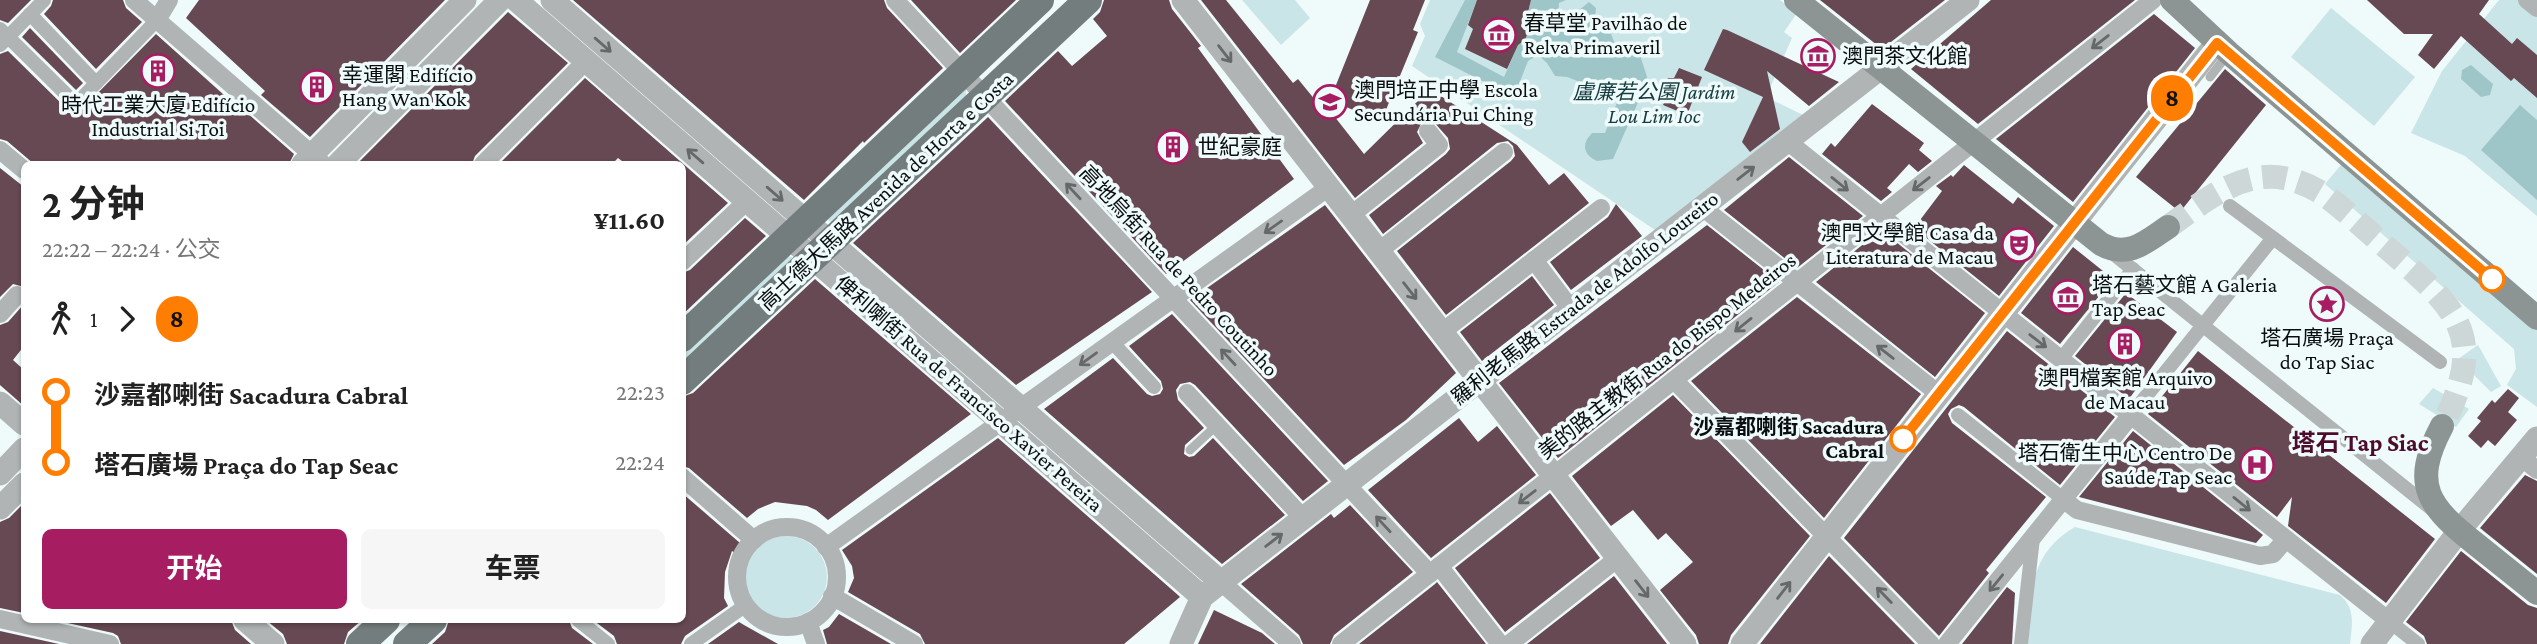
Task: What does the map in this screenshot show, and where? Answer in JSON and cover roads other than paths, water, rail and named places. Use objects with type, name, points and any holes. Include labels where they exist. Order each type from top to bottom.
[{"type":"main road","name":"高士德大馬路 Avenida de Horta e Costa","points":[[686,334],[1040,0]]},
{"type":"main road","name":"高士德大馬路 Avenida de Horta e Costa","points":[[686,377],[1088,0]]},
{"type":"main road","points":[[1796,0],[2101,244],[2119,251],[2131,250],[2168,227]]},
{"type":"main road","points":[[2172,0],[2223,48],[2537,318]]},
{"type":"main road","points":[[2442,426],[2429,454],[2427,480],[2435,505],[2453,526],[2537,593]]},
{"type":"main road","points":[[360,644],[383,623]]},
{"type":"main road","points":[[407,644],[430,623]]},
{"type":"street","points":[[44,0],[3,37],[76,104],[157,20],[169,0]]},
{"type":"street","points":[[134,0],[312,161],[465,0]]},
{"type":"street","points":[[341,161],[500,0]]},
{"type":"street","name":"俾利喇街 Rua de Francisco Xavier Pereira","points":[[516,0],[747,201],[798,230]]},
{"type":"street","name":"俾利喇街 Rua de Francisco Xavier Pereira","points":[[552,0],[798,230],[1020,408],[1292,644]]},
{"type":"street","name":"高地烏街 Rua de Pedro Coutinho","points":[[895,0],[1346,484],[1435,570],[1500,644]]},
{"type":"street","points":[[1183,0],[1685,644]]},
{"type":"street","name":"羅利老馬路 Estrada de Adolfo Loureiro","points":[[1202,597],[1968,0]]},
{"type":"street","name":"美的路主教街 Rua do Bispo Medeiros","points":[[1341,644],[2153,0]]},
{"type":"street","points":[[2527,0],[2537,8]]},
{"type":"street","points":[[30,14],[96,83]]},
{"type":"street","points":[[1742,644],[2074,223],[2223,48]]},
{"type":"street","points":[[486,161],[586,61]]},
{"type":"street","points":[[1351,215],[1439,145],[1428,131]]},
{"type":"street","points":[[1787,141],[2418,644]]},
{"type":"street","points":[[0,150],[21,168]]},
{"type":"street","points":[[1379,251],[1504,152]]},
{"type":"street","points":[[826,547],[1329,187]]},
{"type":"street","points":[[686,258],[747,201]]},
{"type":"street","points":[[2230,206],[2440,362]]},
{"type":"street","points":[[1702,207],[1939,394]]},
{"type":"street","points":[[1442,332],[1601,208]]},
{"type":"street","points":[[1947,644],[2273,238]]},
{"type":"street","points":[[2101,244],[2453,526]]},
{"type":"street","name":"俾利喇街 Rua de Francisco Xavier Pereira","points":[[823,251],[1001,422],[1202,597]]},
{"type":"street","points":[[1534,260],[1572,309]]},
{"type":"street","points":[[2061,359],[2133,269]]},
{"type":"street","points":[[0,314],[17,295]]},
{"type":"street","points":[[1112,342],[1153,387]]},
{"type":"street","points":[[1674,380],[1931,644]]},
{"type":"street","points":[[1187,393],[1303,518]]},
{"type":"street","points":[[0,403],[21,421]]},
{"type":"street","points":[[1958,415],[2077,510],[2260,556],[2276,552],[2286,539]]},
{"type":"street","points":[[2372,644],[2453,526],[2529,463],[2537,438]]},
{"type":"street","points":[[0,474],[21,452]]},
{"type":"street","points":[[686,480],[754,540]]},
{"type":"street","points":[[2427,480],[2434,496],[2447,506],[2470,508],[2486,499]]},
{"type":"street","points":[[0,508],[21,487]]},
{"type":"street","points":[[786,527],[810,533],[826,547],[832,556],[836,572],[832,596],[824,610],[808,622],[788,626],[771,624],[757,617],[746,605],[739,590],[738,573],[741,557],[754,540],[771,530],[786,527]]},
{"type":"street","points":[[2021,644],[2033,537]]},
{"type":"street","points":[[1509,644],[1618,558]]},
{"type":"street","points":[[832,596],[914,644]]},
{"type":"street","points":[[1181,644],[1202,597],[1243,601]]},
{"type":"street","points":[[691,644],[746,605]]},
{"type":"street","points":[[0,619],[67,639],[110,644]]},
{"type":"street","points":[[808,622],[816,644]]},
{"type":"street","points":[[248,623],[273,644]]},
{"type":"street","points":[[583,623],[608,644]]},
{"type":"lane","points":[[2210,78],[2223,48]]},
{"type":"lane","points":[[1190,450],[1217,425]]},
{"type":"tunnel","points":[[2168,227],[2204,201],[2240,182],[2278,177],[2299,182],[2322,193],[2435,292],[2459,328],[2464,347],[2463,370],[2456,395],[2442,426]]},
{"type":"place","name":"春草堂 Pavilhão de Relva Primaveril","points":[[1499,35]]},
{"type":"place","name":"澳門茶文化館","points":[[1818,56]]},
{"type":"place","name":"時代工業大廈 Edifício Industrial Si Toi","points":[[158,71]]},
{"type":"place","name":"幸運閣 Edifício Hang Wan Kok","points":[[317,87]]},
{"type":"place","name":"澳門培正中學 Escola Secundária Pui Ching","points":[[1330,102]]},
{"type":"place","name":"世紀豪庭","points":[[1173,147]]},
{"type":"place","name":"澳門文學館 Casa da Literatura de Macau","points":[[2019,245]]},
{"type":"place","name":"塔石藝文館 A Galeria Tap Seac","points":[[2068,297]]},
{"type":"place","name":"塔石廣場 Praça do Tap Siac","points":[[2327,304]]},
{"type":"place","name":"澳門檔案館 Arquivo de Macau","points":[[2125,344]]},
{"type":"place","name":"沙嘉都喇街 Sacadura Cabral","points":[[1903,439]]},
{"type":"place","name":"塔石衛生中心 Centro De Saúde Tap Seac","points":[[2257,465]]},
{"type":"district","name":"塔石 Tap Siac","points":[[2360,443]]},
{"type":"park label","name":"盧廉若公園 Jardim Lou Lim Ioc","points":[[1654,104]]}]
